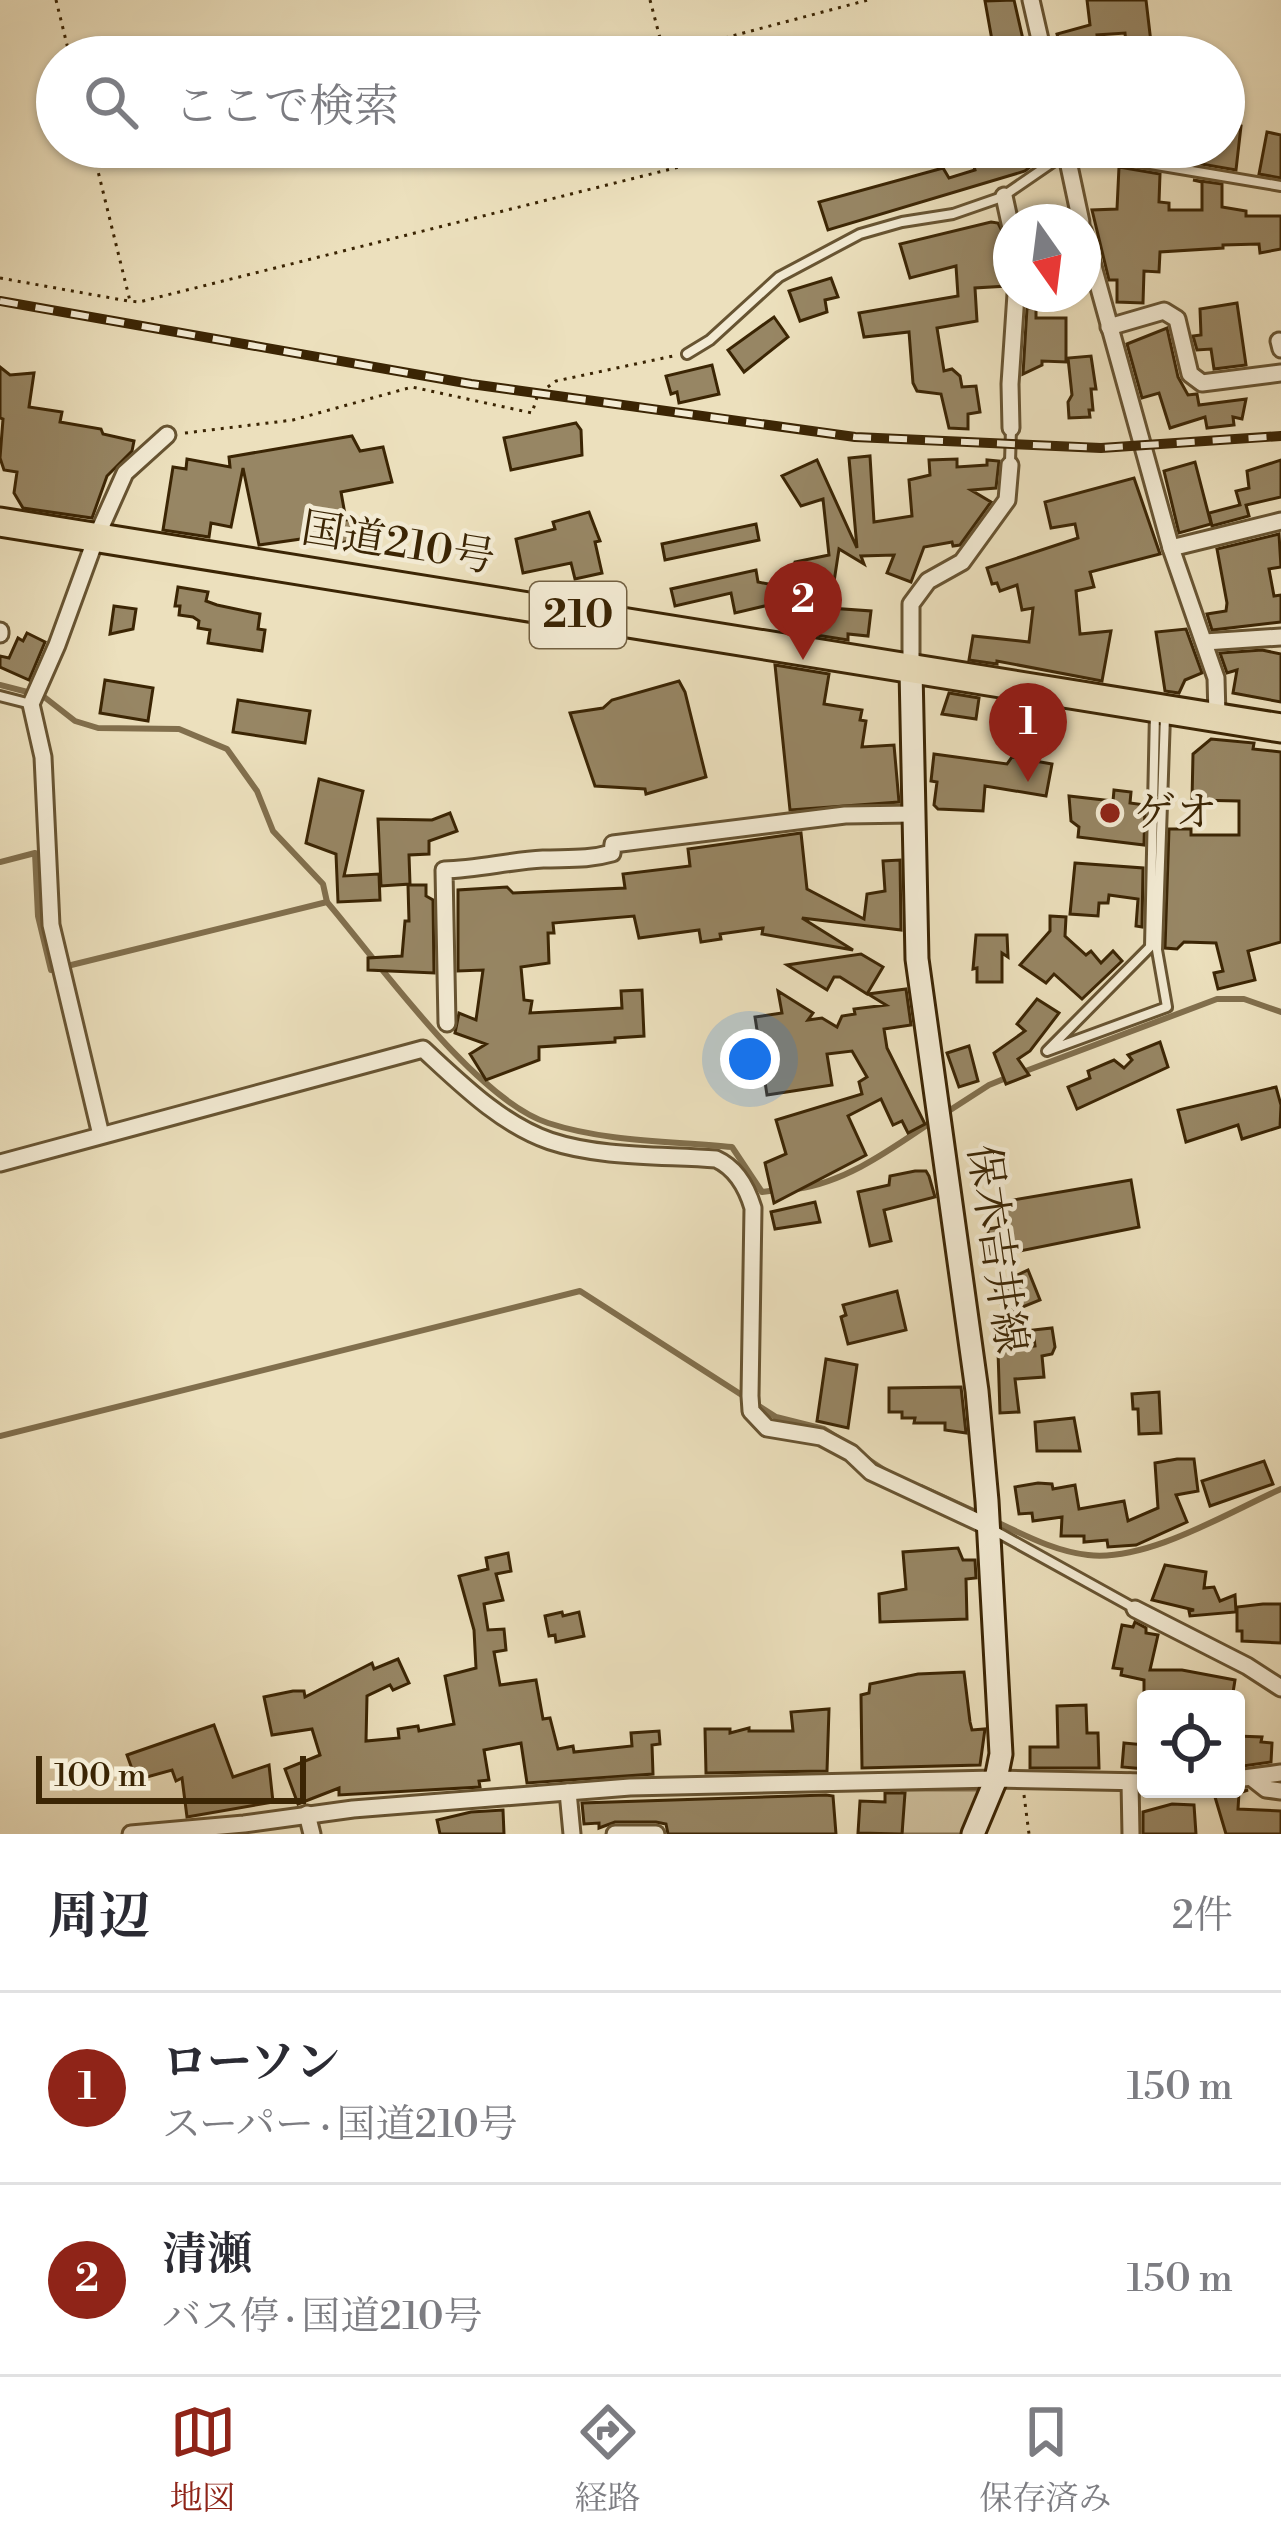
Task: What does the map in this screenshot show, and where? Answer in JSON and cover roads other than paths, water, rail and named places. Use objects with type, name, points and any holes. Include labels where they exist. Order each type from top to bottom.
[{"type":"highway","name":"国道210号","points":[[0,522],[1281,728]]},
{"type":"main road","name":"保木吉井線","points":[[911,670],[917,959],[977,1391],[989,1527],[1001,1754],[973,1834]]},
{"type":"street","points":[[1031,0],[1039,36]]},
{"type":"street","points":[[1070,168],[1077,204]]},
{"type":"street","points":[[1004,196],[1006,204]]},
{"type":"street","points":[[1101,297],[1171,548],[1216,678],[1217,716]]},
{"type":"street","points":[[1109,327],[1164,311],[1177,320],[1190,374],[1202,383],[1281,373]]},
{"type":"street","points":[[1011,428],[1015,312]]},
{"type":"street","points":[[101,1136],[52,925],[43,758],[33,697],[125,473],[167,435]]},
{"type":"street","points":[[911,670],[911,604],[928,581],[962,562],[1007,500],[1010,465]]},
{"type":"street","points":[[1171,548],[1281,521]]},
{"type":"street","points":[[1204,642],[1281,637]]},
{"type":"street","points":[[447,1023],[444,870],[541,859],[592,859],[612,853],[613,844],[845,815],[913,814]]},
{"type":"street","points":[[0,1163],[423,1049],[471,1093],[520,1127],[551,1141],[728,1164],[753,1208],[750,1404],[767,1428],[821,1437],[871,1472],[989,1527]]},
{"type":"street","points":[[1135,1609],[1281,1688]]},
{"type":"street","points":[[1245,1778],[1281,1773]]},
{"type":"street","points":[[1245,1778],[1281,1791]]},
{"type":"street","points":[[131,1834],[307,1814],[701,1784],[996,1779],[1137,1782]]},
{"type":"street","points":[[1131,1834],[1137,1789]]},
{"type":"street","points":[[568,1792],[572,1834]]},
{"type":"street","points":[[307,1814],[312,1834]]},
{"type":"street","points":[[615,1834],[656,1834]]},
{"type":"lane","points":[[687,354],[710,340],[779,277],[860,235],[953,214],[1004,196],[1042,168]]},
{"type":"lane","points":[[1174,168],[1281,186]]},
{"type":"lane","points":[[1010,465],[1011,428]]},
{"type":"lane","points":[[0,696],[33,697]]},
{"type":"lane","points":[[1160,708],[1157,950],[1167,1007],[1047,1051],[1150,947],[1160,708]]},
{"type":"lane","points":[[989,1527],[1135,1609]]},
{"type":"waterway","points":[[0,685],[43,696],[75,721],[98,728],[179,729],[227,749],[257,791],[273,831],[323,884],[327,902]]},
{"type":"waterway","points":[[0,862],[35,853],[38,916],[51,970],[327,902],[460,1059],[520,1109],[548,1123],[593,1134],[732,1147],[762,1192],[777,1190]]},
{"type":"waterway","points":[[1023,1072],[1217,999],[1244,999],[1281,1012]]},
{"type":"waterway","points":[[944,1114],[1011,1076]]},
{"type":"waterway","points":[[796,1189],[851,1172],[933,1121]]},
{"type":"waterway","points":[[0,1436],[580,1291],[776,1417],[824,1429],[838,1438]]},
{"type":"waterway","points":[[863,1456],[887,1472]]},
{"type":"waterway","points":[[921,1487],[980,1514]]},
{"type":"waterway","points":[[992,1520],[1063,1550],[1111,1555],[1161,1544],[1281,1489]]},
{"type":"railway","points":[[0,301],[471,384],[855,437],[1101,448],[1281,436]]},
{"type":"place","name":"清瀬","points":[[803,660]]},
{"type":"place","name":"ローソン","points":[[1028,782]]},
{"type":"place","name":"ゲオ","points":[[1110,813]]}]
